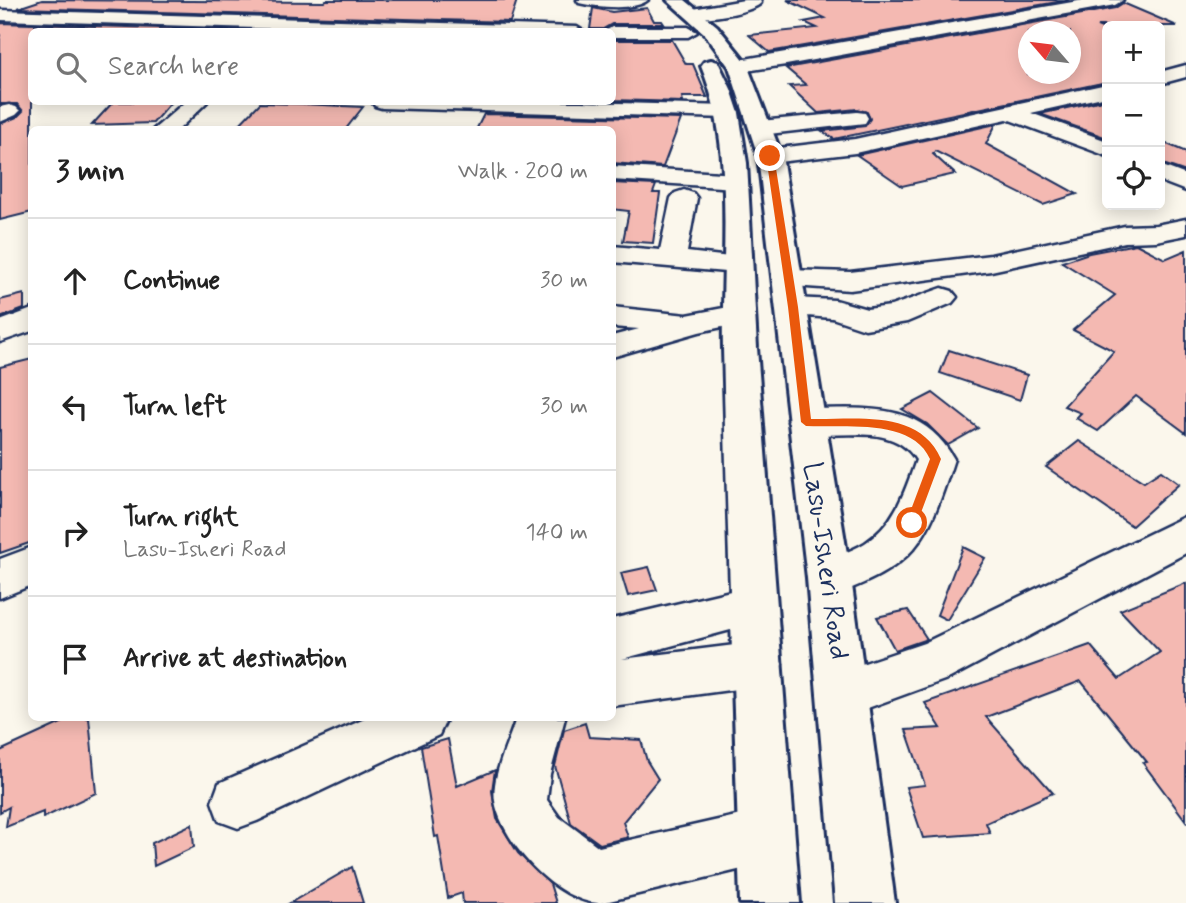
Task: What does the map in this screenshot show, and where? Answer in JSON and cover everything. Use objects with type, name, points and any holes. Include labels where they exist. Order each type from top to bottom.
[{"type":"main road","name":"Lasu-Isheri Road","points":[[630,0],[696,11],[739,66],[791,293],[843,693],[865,903]]},
{"type":"main road","name":"Lasu-Isheri Road","points":[[696,11],[706,55],[753,132]]},
{"type":"main road","name":"Lasu-Isheri Road","points":[[753,132],[736,181],[737,265],[752,606],[759,664],[770,903]]},
{"type":"street","points":[[585,0],[640,0]]},
{"type":"street","points":[[616,31],[696,11],[746,6],[753,2],[752,0]]},
{"type":"street","points":[[739,66],[817,55],[994,20],[1115,0]]},
{"type":"street","points":[[277,27],[298,7]]},
{"type":"street","points":[[970,10],[994,20]]},
{"type":"street","points":[[0,15],[337,28]]},
{"type":"street","points":[[1165,77],[1186,71]]},
{"type":"street","points":[[419,105],[753,132],[855,146],[1102,91]]},
{"type":"street","points":[[168,126],[193,105]]},
{"type":"street","points":[[1009,113],[1102,147]]},
{"type":"street","points":[[753,132],[857,118]]},
{"type":"street","points":[[616,173],[736,181]]},
{"type":"street","points":[[1165,174],[1186,184]]},
{"type":"street","points":[[672,261],[684,198]]},
{"type":"street","points":[[791,293],[850,281],[965,266],[1125,234],[1186,228]]},
{"type":"street","points":[[616,254],[737,265]]},
{"type":"street","points":[[791,293],[864,319],[896,315],[942,297]]},
{"type":"street","points":[[616,347],[695,323],[739,314]]},
{"type":"street","points":[[616,317],[695,323]]},
{"type":"street","points":[[0,332],[28,321]]},
{"type":"street","points":[[806,422],[896,426],[912,432],[929,445],[935,459],[912,523],[896,541],[881,555],[829,578]]},
{"type":"street","points":[[843,693],[934,662],[1186,533]]},
{"type":"street","points":[[0,579],[28,567]]},
{"type":"street","points":[[616,639],[752,606]]},
{"type":"street","points":[[616,682],[759,664]]},
{"type":"street","points":[[238,802],[415,721]]},
{"type":"street","points":[[540,721],[524,774],[521,800],[529,821],[540,836],[592,877],[767,836]]},
{"type":"building","points":[[42,0],[517,0],[510,22],[18,8]]},
{"type":"building","points":[[787,0],[1069,0],[769,52],[749,35],[817,28],[804,22],[825,18]]},
{"type":"building","points":[[1123,3],[1177,26],[1165,26],[1165,21],[1102,21],[1102,26],[1097,26],[1102,28],[1102,83],[834,139],[822,131],[865,126],[870,119],[867,112],[857,109],[818,113],[789,86],[806,85],[786,68],[1018,26],[1018,84],[1081,84],[1081,21],[1044,21],[1115,8]]},
{"type":"building","points":[[593,8],[612,12],[647,8],[654,21],[662,21],[664,24],[612,24],[605,28],[590,28]]},
{"type":"building","points":[[0,23],[158,28],[28,28],[28,105],[32,105],[32,126],[28,126],[28,213],[0,220],[0,124],[17,117],[23,111],[17,104],[0,104]]},
{"type":"building","points":[[616,40],[672,40],[686,64],[693,64],[707,97],[682,97],[683,102],[616,100]]},
{"type":"building","points":[[1102,100],[1102,136],[1040,114]]},
{"type":"building","points":[[110,105],[168,105],[153,123],[92,125]]},
{"type":"building","points":[[258,105],[363,107],[348,126],[238,126]]},
{"type":"building","points":[[484,114],[681,119],[663,167],[616,163],[616,126],[478,126]]},
{"type":"building","points":[[996,124],[986,144],[1077,194],[1043,205],[935,151],[933,154],[955,174],[902,186],[857,155]]},
{"type":"building","points":[[1165,143],[1186,152],[1186,172],[1165,165]]},
{"type":"building","points":[[616,183],[656,185],[653,193],[660,193],[653,243],[623,241],[629,211],[616,209]]},
{"type":"building","points":[[1136,244],[1165,259],[1186,250],[1186,433],[1136,396],[1098,431],[1076,418],[1081,413],[1064,406],[1114,351],[1073,330],[1115,295],[1062,262],[1089,253]]},
{"type":"building","points":[[24,294],[24,309],[0,318],[0,300]]},
{"type":"building","points":[[949,350],[1027,375],[1020,400],[940,373]]},
{"type":"building","points":[[28,360],[28,543],[0,553],[0,367]]},
{"type":"building","points":[[933,393],[978,428],[948,445],[927,424],[902,409]]},
{"type":"building","points":[[1079,441],[1144,482],[1161,471],[1179,484],[1132,526],[1046,467]]},
{"type":"building","points":[[963,547],[985,558],[947,620],[937,615]]},
{"type":"building","points":[[649,567],[657,590],[628,596],[621,573]]},
{"type":"building","points":[[1186,583],[1186,821],[1143,763],[1147,762],[1081,681],[986,717],[1053,793],[986,823],[990,833],[923,838],[906,787],[925,785],[906,730],[941,728],[925,703],[1090,645],[1119,679],[1160,652],[1120,610]]},
{"type":"building","points":[[908,610],[927,639],[895,650],[877,617]]},
{"type":"building","points":[[65,721],[89,721],[96,793],[43,818],[43,812],[6,827],[9,807],[0,812],[0,751]]},
{"type":"building","points":[[585,723],[589,737],[641,740],[647,761],[658,779],[623,822],[628,837],[600,844],[571,823],[555,766],[564,730]]},
{"type":"building","points":[[448,739],[457,786],[495,770],[492,791],[497,819],[518,853],[550,884],[556,903],[463,903],[462,893],[448,898],[421,747]]},
{"type":"building","points":[[192,824],[194,847],[154,866],[152,843]]},
{"type":"building","points":[[352,867],[363,903],[290,903]]},
{"type":"route","points":[[770,156],[793,307],[806,422],[896,426],[912,432],[929,445],[935,459],[912,523]]}]
